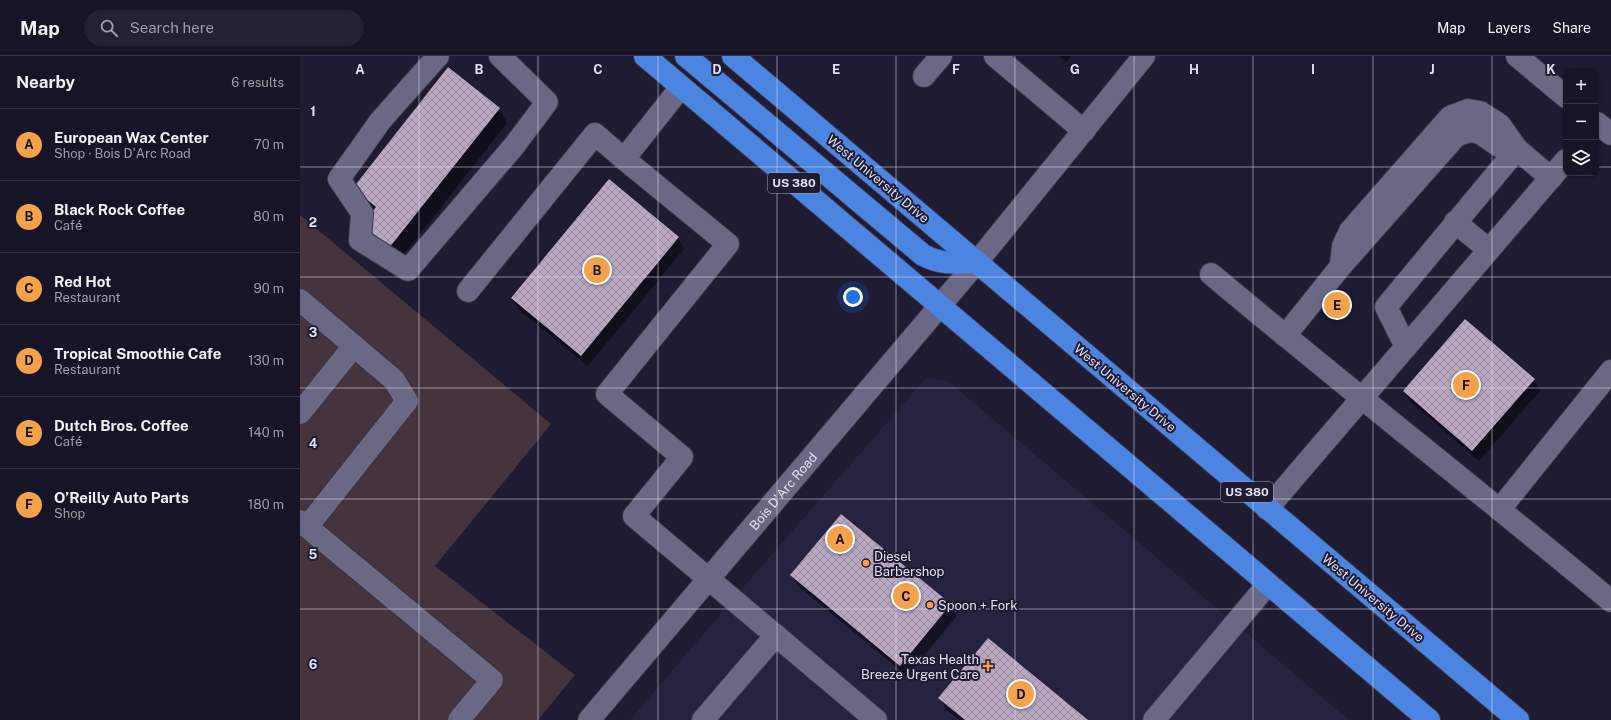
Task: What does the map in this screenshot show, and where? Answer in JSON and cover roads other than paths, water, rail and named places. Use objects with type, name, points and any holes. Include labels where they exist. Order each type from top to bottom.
[{"type":"highway","name":"US 380","points":[[645,56],[1429,720]]},
{"type":"highway","points":[[686,56],[923,255],[935,261],[948,263],[977,262]]},
{"type":"highway","name":"West University Drive","points":[[733,56],[1518,720]]},
{"type":"street","points":[[438,56],[380,120],[339,180],[362,212],[360,240],[408,270],[514,146],[548,102],[500,56]]},
{"type":"street","points":[[924,76],[941,56]]},
{"type":"street","points":[[995,56],[1084,131]]},
{"type":"street","name":"Bois D'Arc Road","points":[[588,720],[977,262],[1144,56]]},
{"type":"street","points":[[1518,56],[1563,94]]},
{"type":"street","points":[[624,159],[681,87]]},
{"type":"street","points":[[1285,336],[1341,266],[1343,246],[1350,231],[1450,117],[1468,110],[1480,112],[1500,126],[1515,147],[1551,178]]},
{"type":"street","points":[[468,291],[595,134],[728,244],[606,394],[682,457],[634,516],[876,720]]},
{"type":"street","points":[[1406,347],[1386,306],[1515,147]]},
{"type":"street","points":[[1267,509],[1563,164]]},
{"type":"street","points":[[1455,222],[1489,250]]},
{"type":"street","points":[[1211,274],[1361,399],[1500,509],[1611,601]]},
{"type":"street","points":[[300,300],[394,380],[407,401],[303,524],[492,680],[459,720]]},
{"type":"street","points":[[300,413],[354,346]]},
{"type":"street","points":[[1500,509],[1611,371]]},
{"type":"street","points":[[1154,720],[1268,584]]},
{"type":"street","points":[[703,720],[776,635]]},
{"type":"place","name":"Black Rock Coffee","points":[[597,270]]},
{"type":"place","name":"Dutch Bros. Coffee","points":[[1337,305]]},
{"type":"place","name":"O’Reilly Auto Parts","points":[[1466,385]]},
{"type":"place","name":"European Wax Center","points":[[840,539]]},
{"type":"place","name":"Diesel Barbershop","points":[[866,563]]},
{"type":"place","name":"Red Hot","points":[[906,596]]},
{"type":"place","name":"Spoon + Fork","points":[[930,605]]},
{"type":"place","name":"Texas Health Breeze Urgent Care","points":[[988,666]]},
{"type":"place","name":"Tropical Smoothie Cafe","points":[[1021,694]]}]
